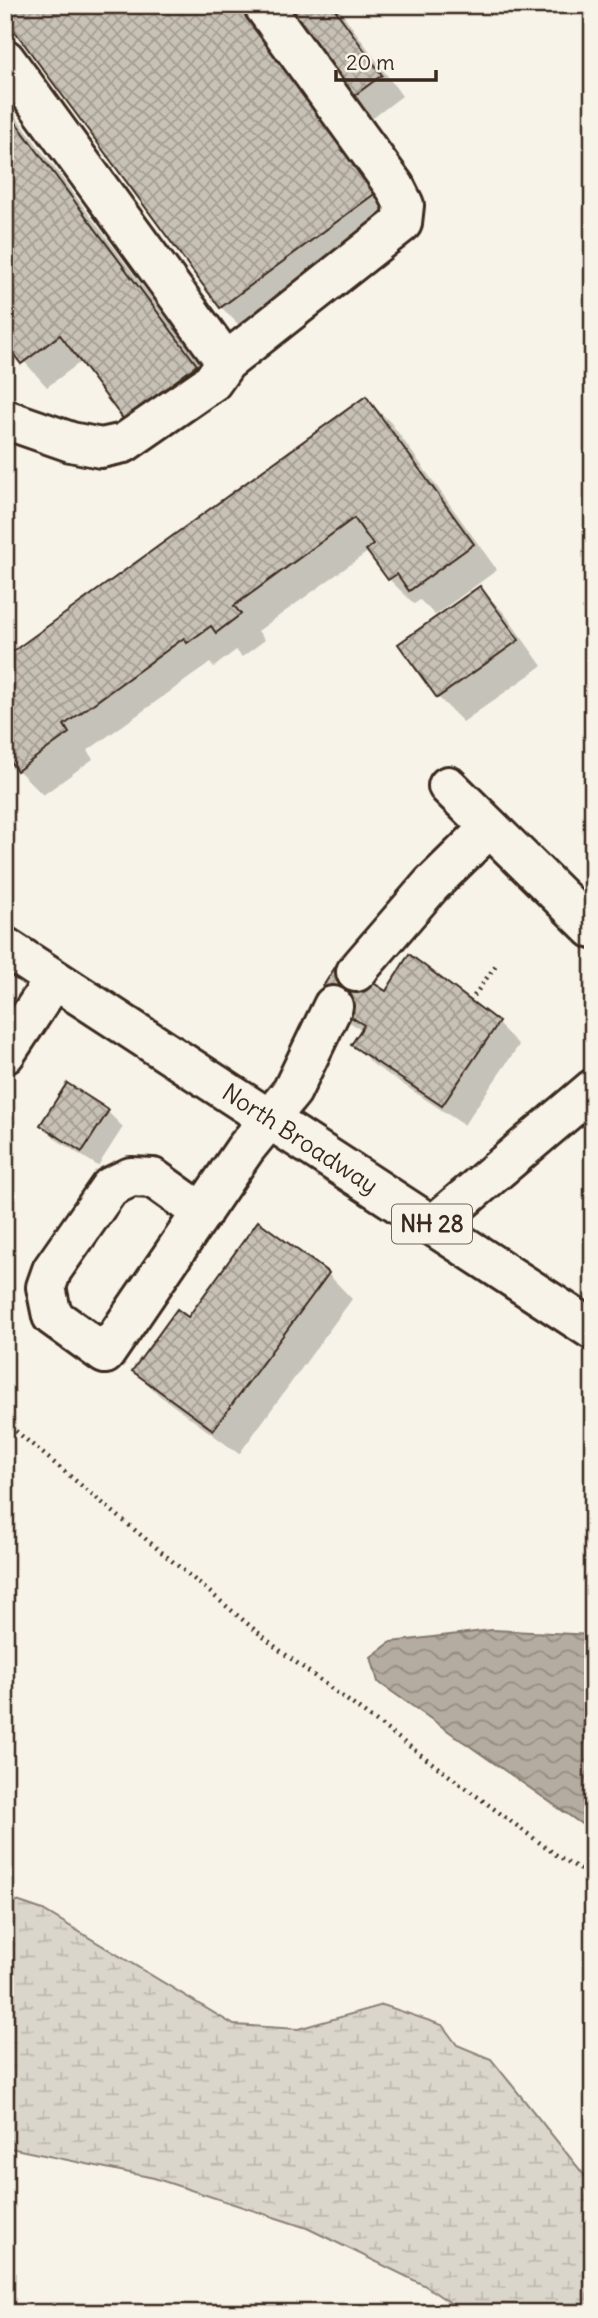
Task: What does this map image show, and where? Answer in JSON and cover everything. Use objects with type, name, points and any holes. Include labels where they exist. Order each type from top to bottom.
[{"type":"main road","points":[[5,419],[71,442],[101,448],[124,443],[212,382],[226,362],[402,223],[404,205],[395,187],[262,5]]},
{"type":"main road","points":[[5,59],[226,362]]},
{"type":"main road","points":[[448,786],[488,829],[593,929]]},
{"type":"main road","points":[[356,972],[431,886],[488,829]]},
{"type":"main road","name":"North Broadway","points":[[5,947],[593,1330]]},
{"type":"main road","points":[[5,1054],[54,980]]},
{"type":"main road","points":[[202,1213],[153,1178],[131,1178],[110,1188],[52,1270],[46,1287],[52,1316],[105,1354],[202,1213],[292,1091],[334,1006]]},
{"type":"main road","points":[[433,1225],[593,1089]]},
{"type":"path","points":[[474,996],[498,962]]},
{"type":"path","points":[[5,1422],[278,1649],[555,1854],[593,1877]]},
{"type":"green space","points":[[5,1897],[43,1910],[234,2025],[298,2029],[383,2005],[442,2025],[457,2045],[491,2059],[593,2186],[593,2313],[465,2313],[424,2285],[307,2228],[154,2178],[5,2147]]},
{"type":"water","points":[[492,1630],[593,1635],[593,1832],[378,1682],[371,1657],[391,1642]]},
{"type":"building","points":[[5,5],[239,5],[377,192],[220,308],[5,18]]},
{"type":"building","points":[[284,5],[332,5],[382,75],[351,98]]},
{"type":"building","points":[[5,108],[197,365],[124,420],[60,335],[21,364],[5,343]]},
{"type":"building","points":[[587,313],[593,313],[593,390],[589,390]]},
{"type":"building","points":[[366,396],[474,544],[409,591],[397,574],[388,580],[366,550],[373,545],[354,518],[234,606],[241,614],[216,633],[211,626],[187,643],[184,638],[64,725],[69,733],[17,771],[5,755],[5,649],[8,647],[12,652]]},
{"type":"building","points":[[480,586],[519,640],[437,698],[398,644]]},
{"type":"building","points":[[409,954],[499,1022],[442,1106],[351,1045],[364,1025],[317,996],[339,961],[386,991]]},
{"type":"building","points":[[67,1083],[109,1110],[82,1152],[40,1125]]},
{"type":"building","points":[[258,1221],[329,1273],[213,1430],[132,1371],[177,1309],[188,1317]]}]
